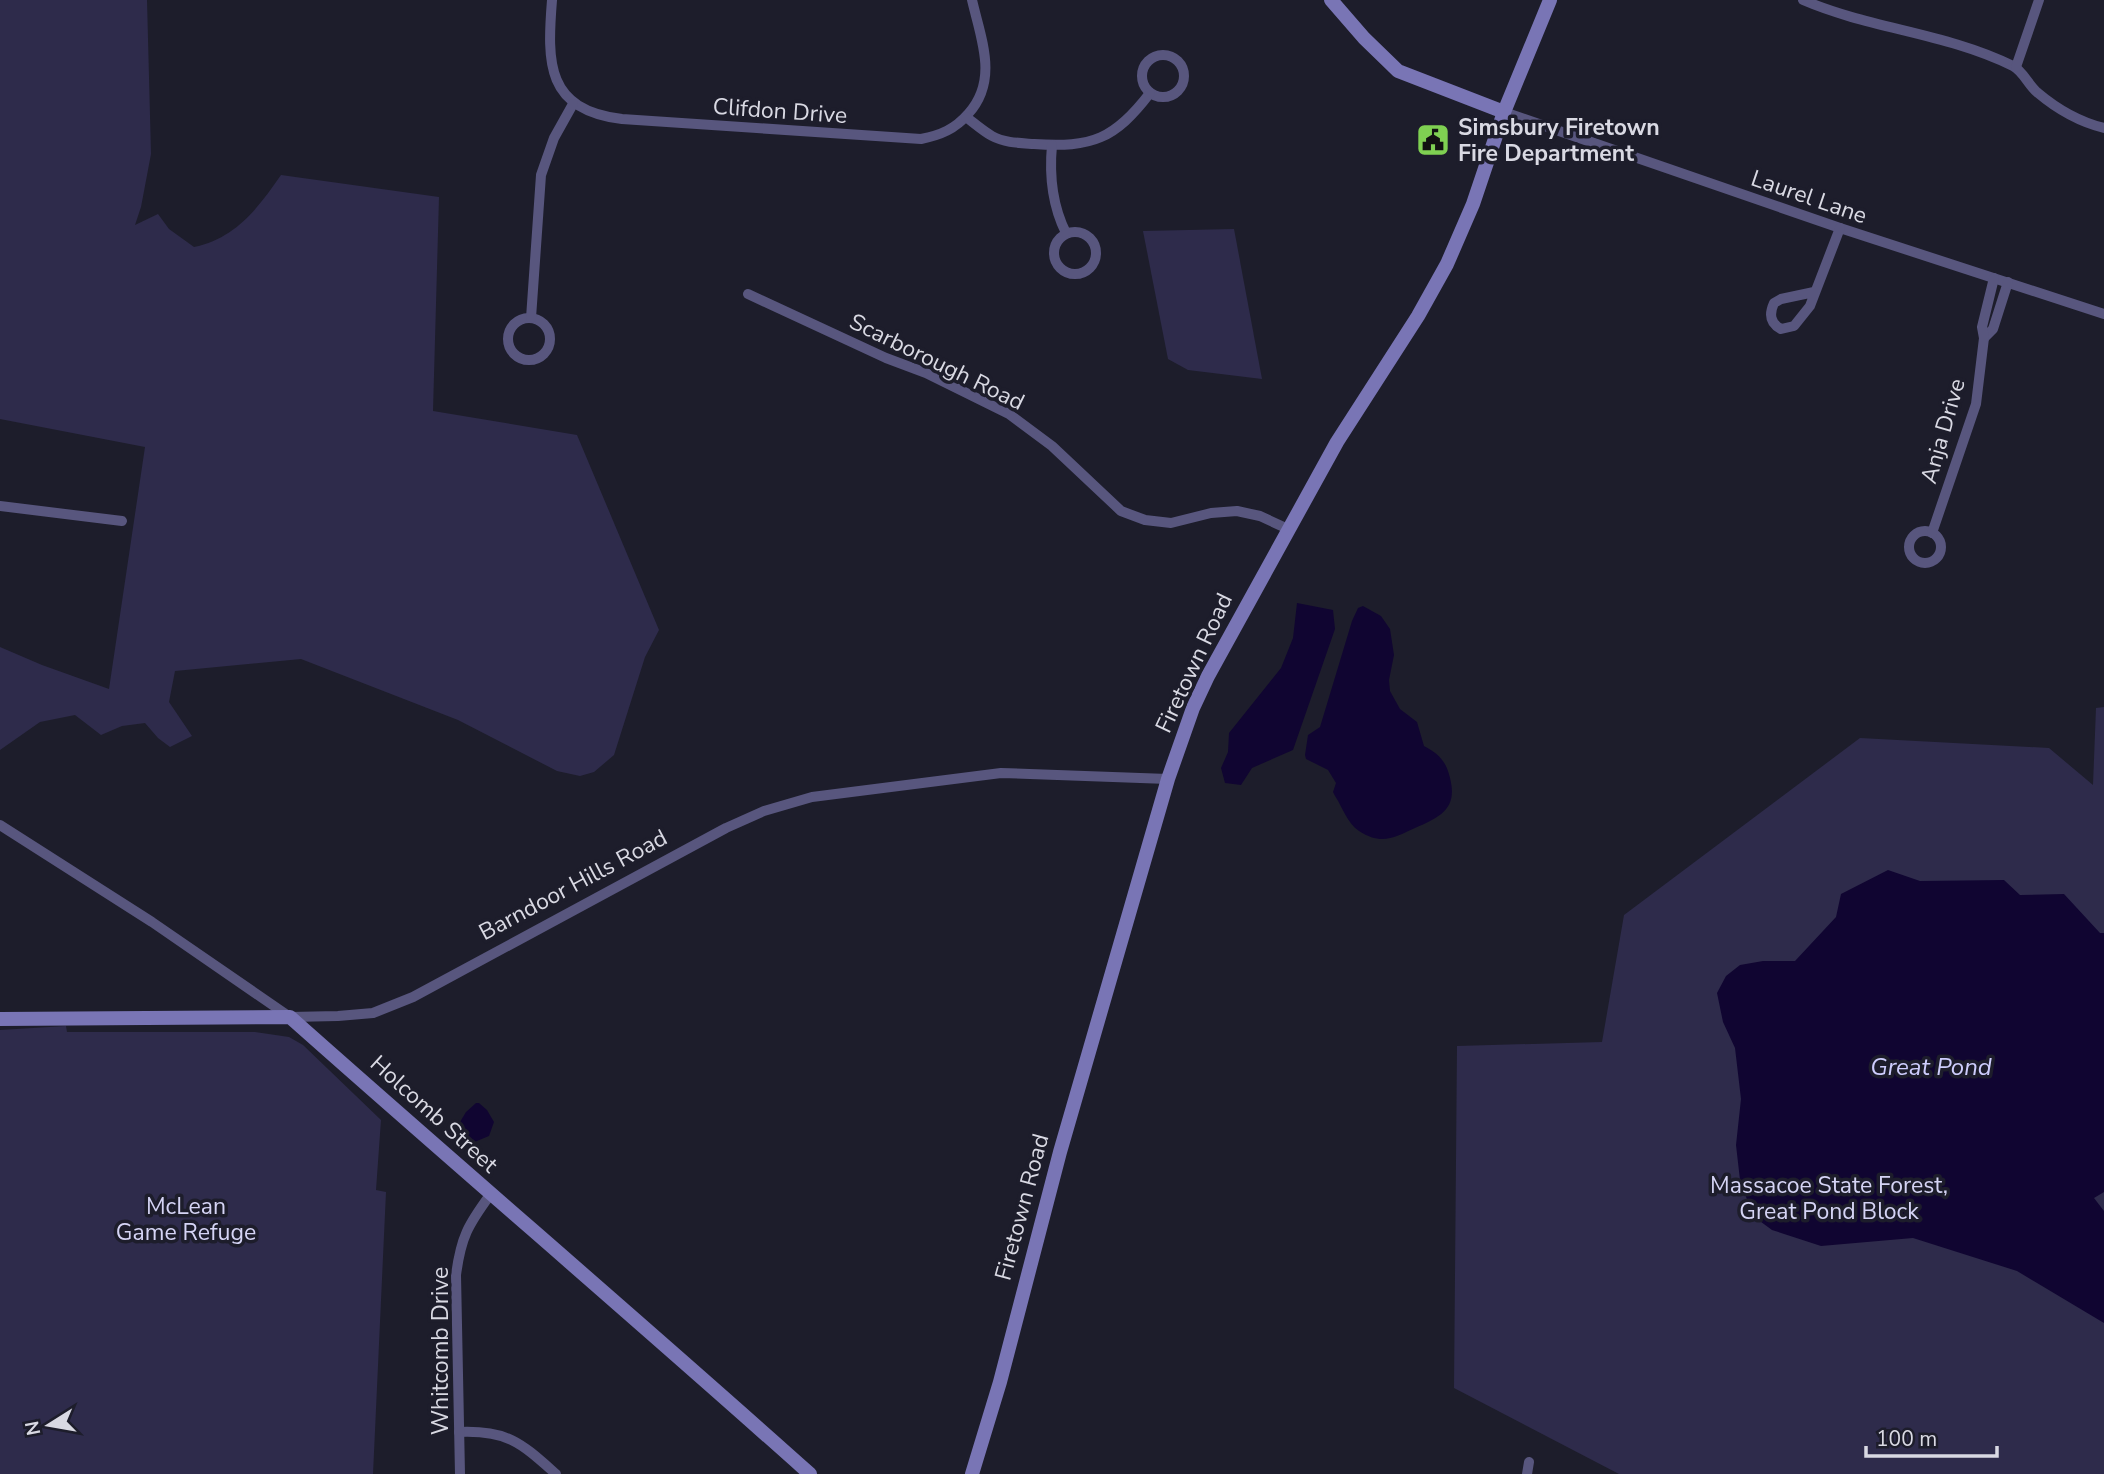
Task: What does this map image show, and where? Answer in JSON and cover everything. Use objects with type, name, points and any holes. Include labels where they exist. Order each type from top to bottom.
[{"type":"street","points":[[531,318],[541,175],[554,138],[573,104],[550,62],[552,0]]},
{"type":"street","name":"Clifdon Drive","points":[[573,104],[586,112],[622,119],[921,139],[939,135],[954,128],[966,117],[980,98],[986,78],[987,61],[972,0]]},
{"type":"street","points":[[1331,0],[1398,71],[1504,112]]},
{"type":"street","name":"Firetown Road","points":[[972,1474],[1000,1381],[1059,1152],[1168,779],[1193,708],[1337,442],[1418,316],[1447,264],[1473,204],[1504,112],[1550,0]]},
{"type":"street","points":[[1802,0],[1827,10],[1951,43],[2016,67],[2037,93],[2084,123],[2104,128]]},
{"type":"street","points":[[2016,67],[2039,0]]},
{"type":"street","points":[[1161,55],[1174,58],[1183,69],[1180,88],[1170,96],[1150,93],[1142,81],[1144,67],[1154,57],[1161,55]]},
{"type":"street","points":[[966,117],[992,137],[1007,142],[1083,144],[1119,128],[1130,119],[1150,93]]},
{"type":"street","name":"Laurel Lane","points":[[1504,112],[1840,228],[2104,314]]},
{"type":"street","points":[[1052,145],[1051,183],[1054,202],[1066,233]]},
{"type":"street","points":[[1814,292],[1774,303],[1771,320],[1776,327],[1780,330],[1794,326],[1810,306],[1840,228]]},
{"type":"street","points":[[1080,232],[1087,235],[1096,247],[1095,261],[1085,272],[1065,272],[1056,262],[1056,243],[1066,233],[1080,232]]},
{"type":"street","name":"Anja Drive","points":[[1932,533],[1976,404],[1984,338],[1982,327],[1994,278]]},
{"type":"street","name":"Anja Drive","points":[[1984,338],[1993,329],[2008,282]]},
{"type":"street","name":"Scarborough Road","points":[[748,294],[886,358],[926,373],[1009,414],[1052,446],[1121,512],[1145,520],[1171,523],[1211,513],[1237,511],[1260,516],[1288,529]]},
{"type":"street","points":[[531,318],[538,320],[548,330],[550,344],[542,356],[529,361],[516,356],[508,338],[509,332],[518,321],[531,318]]},
{"type":"street","points":[[0,506],[122,521]]},
{"type":"street","name":"Barndoor Hills Road","points":[[0,1019],[290,1017],[373,1013],[413,997],[726,828],[788,802],[1001,773],[1168,779]]},
{"type":"street","name":"Holcomb Street","points":[[0,825],[152,922],[290,1017],[810,1474]]},
{"type":"street","name":"Whitcomb Drive","points":[[460,1474],[457,1265],[467,1227],[490,1195]]},
{"type":"street","points":[[459,1433],[492,1432],[508,1437],[532,1452],[556,1474]]},
{"type":"street","points":[[1527,1474],[1529,1462]]},
{"type":"green space","points":[[0,0],[147,0],[151,154],[135,225],[158,214],[169,229],[194,247],[209,243],[245,220],[281,175],[439,197],[433,411],[577,435],[659,630],[645,657],[614,755],[594,772],[580,776],[557,771],[458,720],[301,659],[175,671],[169,702],[192,736],[170,747],[145,723],[122,726],[101,735],[75,715],[40,722],[0,750],[0,647],[109,689],[145,447],[0,419]]},
{"type":"green space","points":[[1234,229],[1262,379],[1188,370],[1168,359],[1143,231]]},
{"type":"green space","name":"Massacoe State Forest, Great Pond Block","points":[[2104,707],[2104,1474],[1619,1474],[1454,1388],[1457,1046],[1602,1042],[1624,915],[1860,738],[2049,748],[2093,785],[2096,708]]},
{"type":"green space","name":"McLean Game Refuge","points":[[66,1026],[67,1032],[255,1032],[289,1037],[303,1045],[381,1120],[376,1190],[386,1192],[373,1474],[0,1474],[0,1030]]},
{"type":"water","points":[[1297,603],[1333,610],[1335,629],[1293,750],[1252,768],[1241,785],[1225,783],[1221,768],[1228,752],[1229,733],[1281,668],[1293,638]]},
{"type":"water","points":[[1363,606],[1381,616],[1390,629],[1394,655],[1389,680],[1390,691],[1400,709],[1417,722],[1424,746],[1438,755],[1444,763],[1452,789],[1449,805],[1439,816],[1401,834],[1382,839],[1367,836],[1355,828],[1333,792],[1336,783],[1328,770],[1306,759],[1305,755],[1308,735],[1320,727],[1352,621],[1358,608]]},
{"type":"water","name":"Great Pond","points":[[1888,870],[1920,881],[2004,880],[2020,895],[2064,894],[2100,933],[2104,933],[2104,1192],[2094,1198],[2104,1211],[2104,1323],[2017,1271],[1913,1238],[1821,1246],[1772,1230],[1753,1216],[1740,1180],[1736,1145],[1741,1099],[1735,1048],[1723,1022],[1717,993],[1726,976],[1740,965],[1763,961],[1795,961],[1836,917],[1841,894]]},
{"type":"water","points":[[476,1103],[487,1110],[494,1122],[489,1136],[472,1143],[459,1137],[457,1127],[466,1112]]},
{"type":"place","name":"Simsbury Firetown Fire Department","points":[[1433,140]]}]
